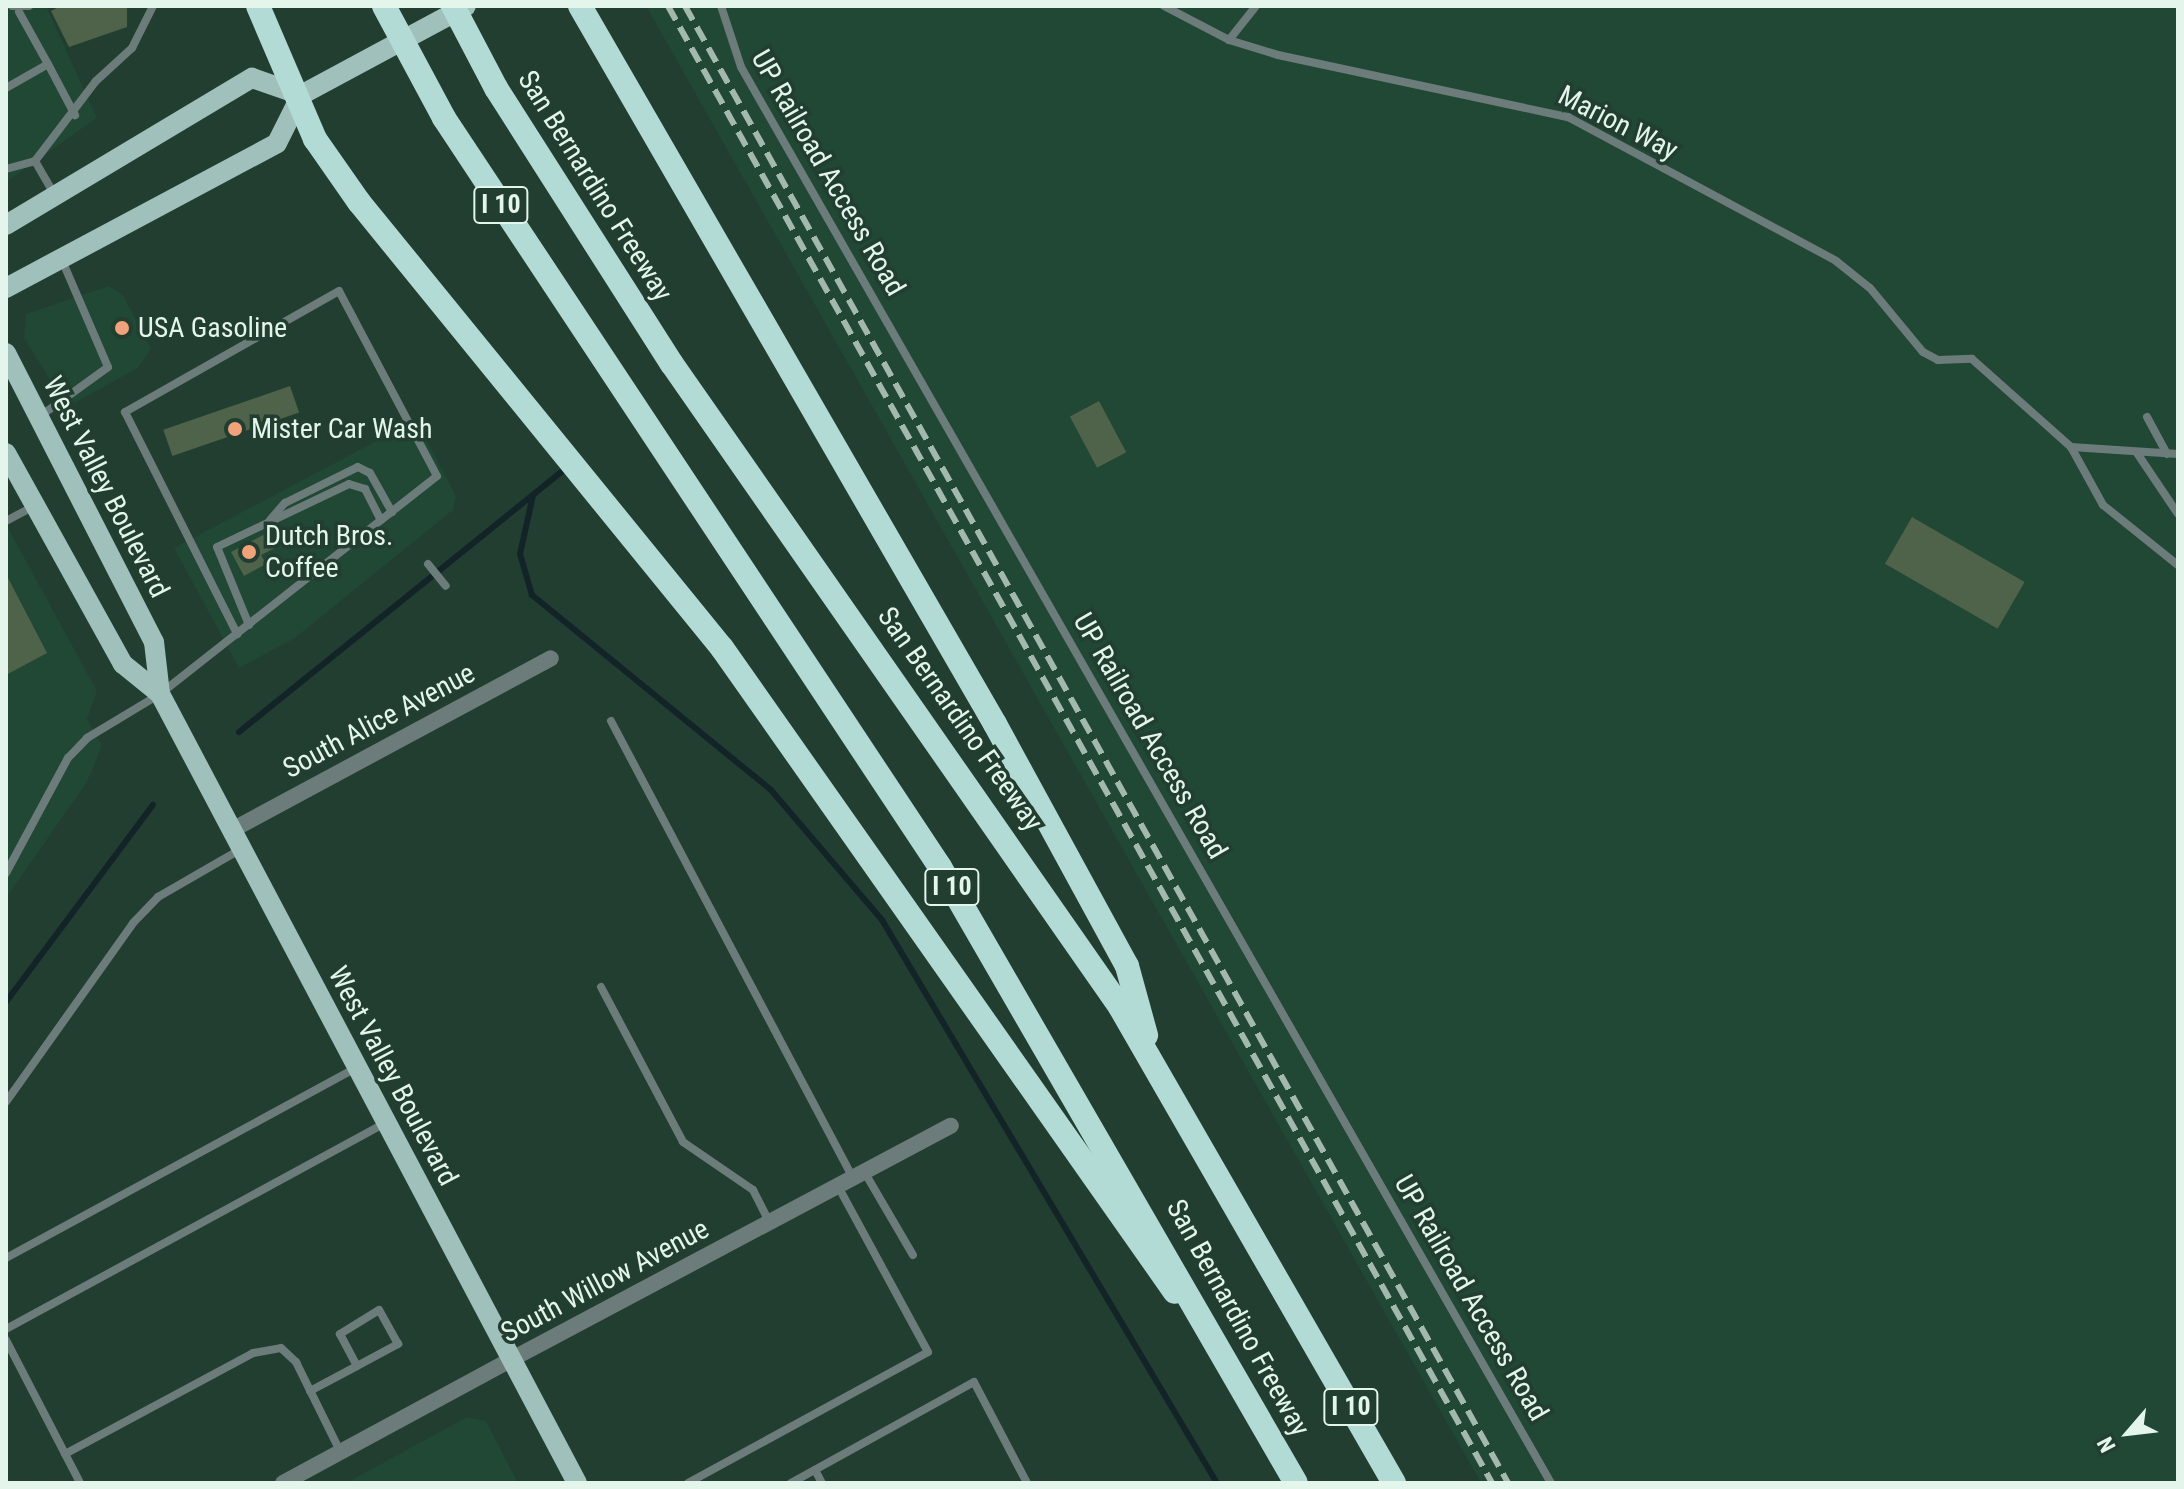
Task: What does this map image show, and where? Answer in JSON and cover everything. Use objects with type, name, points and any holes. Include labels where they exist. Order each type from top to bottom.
[{"type":"highway","points":[[258,6],[301,95],[315,139],[359,202],[731,660],[838,804],[1098,1192],[1230,1364]]},
{"type":"highway","name":"San Bernardino Freeway","points":[[384,6],[444,118],[940,867],[1230,1364],[1296,1483]]},
{"type":"highway","name":"San Bernardino Freeway","points":[[453,6],[496,88],[672,364],[972,786],[1153,1060],[1394,1483]]},
{"type":"highway","points":[[580,6],[1127,966],[1153,1060]]},
{"type":"main road","points":[[6,288],[277,143],[301,95],[466,6]]},
{"type":"main road","points":[[6,225],[252,78],[301,95]]},
{"type":"main road","name":"West Valley Boulevard","points":[[6,353],[154,642],[160,694],[577,1483]]},
{"type":"main road","name":"West Valley Boulevard","points":[[6,453],[123,664],[160,694]]},
{"type":"street","name":"South Alice Avenue","points":[[237,839],[551,658]]},
{"type":"street","name":"South Willow Avenue","points":[[283,1483],[951,1126]]},
{"type":"lane","points":[[29,6],[16,9],[75,115]]},
{"type":"lane","points":[[6,169],[35,161],[75,115],[96,81],[132,48],[153,6]]},
{"type":"lane","name":"UP Railroad Access Road","points":[[721,6],[741,67],[1551,1483]]},
{"type":"lane","name":"Marion Way","points":[[1164,6],[1229,40],[1568,117],[1836,261],[1870,288],[1923,352],[1938,360],[1972,359],[2071,447]]},
{"type":"lane","points":[[1229,40],[1256,6]]},
{"type":"lane","points":[[6,88],[48,64]]},
{"type":"lane","points":[[35,161],[56,197]]},
{"type":"lane","points":[[39,417],[108,367],[61,260]]},
{"type":"lane","points":[[6,873],[68,758],[87,738],[160,694],[249,625],[437,476],[339,291],[125,412],[237,634]]},
{"type":"lane","points":[[2147,417],[2167,454]]},
{"type":"lane","points":[[2071,447],[2178,454]]},
{"type":"lane","points":[[2071,447],[2103,505],[2178,565]]},
{"type":"lane","points":[[2137,453],[2178,514]]},
{"type":"lane","points":[[270,521],[285,503],[358,467],[370,473],[392,512]]},
{"type":"lane","points":[[249,625],[217,547],[349,484],[365,489],[381,520]]},
{"type":"lane","points":[[6,521],[35,505]]},
{"type":"lane","points":[[428,564],[446,586]]},
{"type":"lane","points":[[611,721],[852,1179],[928,1352],[688,1483]]},
{"type":"lane","points":[[6,1102],[133,923],[158,897],[237,839]]},
{"type":"lane","points":[[601,987],[683,1142],[753,1190],[770,1222]]},
{"type":"lane","points":[[6,1258],[357,1067]]},
{"type":"lane","points":[[6,1329],[386,1123]]},
{"type":"lane","points":[[852,1179],[913,1255]]},
{"type":"lane","points":[[310,1391],[357,1366],[398,1344],[379,1310],[340,1334],[357,1366]]},
{"type":"lane","points":[[6,1340],[80,1483]]},
{"type":"lane","points":[[65,1454],[253,1353],[281,1348],[310,1391],[341,1452]]},
{"type":"lane","points":[[791,1483],[974,1382],[1027,1483]]},
{"type":"lane","points":[[815,1470],[822,1483]]},
{"type":"shaded area","points":[[6,6],[46,6],[97,118],[6,182]]},
{"type":"shaded area","points":[[646,6],[2178,6],[2178,1483],[1481,1483]]},
{"type":"shaded area","points":[[109,286],[123,295],[151,349],[138,368],[67,407],[24,338],[26,314]]},
{"type":"shaded area","points":[[416,420],[456,496],[453,510],[295,638],[239,668],[174,548]]},
{"type":"shaded area","points":[[6,524],[97,691],[87,719],[102,746],[87,782],[6,898]]},
{"type":"shaded area","points":[[467,1417],[486,1421],[518,1483],[346,1483]]},
{"type":"building","points":[[60,6],[127,6],[127,27],[69,47],[51,11]]},
{"type":"building","name":"Mister Car Wash","points":[[290,386],[299,412],[172,456],[163,430]]},
{"type":"building","points":[[1099,401],[1126,452],[1097,468],[1070,416]]},
{"type":"building","points":[[1912,517],[2025,582],[1998,629],[1885,564]]},
{"type":"building","name":"Dutch Bros. Coffee","points":[[267,533],[275,548],[261,555],[266,564],[244,576],[231,552]]},
{"type":"building","points":[[6,574],[47,653],[6,675]]},
{"type":"waterway","points":[[239,732],[565,469]]},
{"type":"waterway","points":[[533,495],[520,554],[532,595],[771,790],[882,920],[1217,1483]]},
{"type":"waterway","points":[[6,1002],[153,805]]},
{"type":"railway","points":[[668,6],[1492,1483]]},
{"type":"railway","points":[[685,6],[1508,1483]]},
{"type":"place","name":"USA Gasoline","points":[[122,328]]},
{"type":"place","name":"Mister Car Wash","points":[[235,429]]},
{"type":"place","name":"Dutch Bros. Coffee","points":[[249,552]]}]
